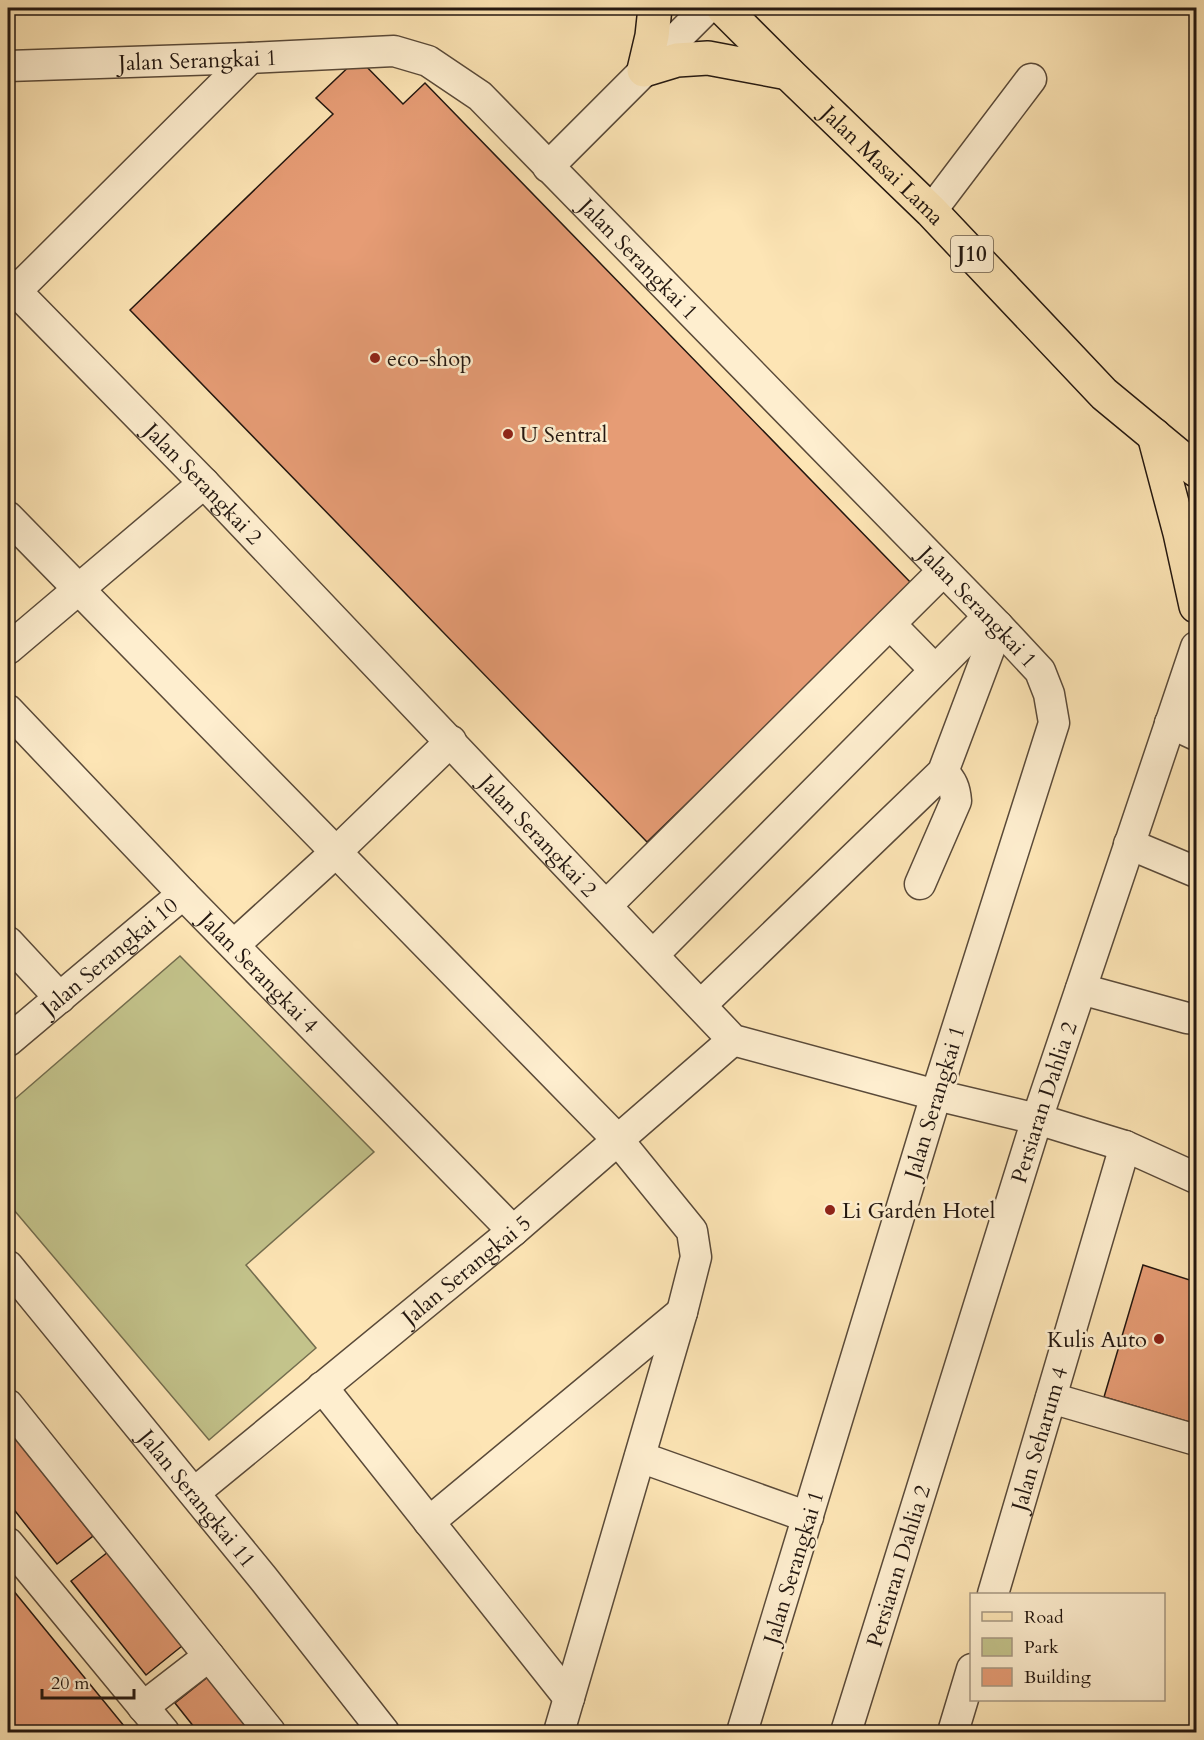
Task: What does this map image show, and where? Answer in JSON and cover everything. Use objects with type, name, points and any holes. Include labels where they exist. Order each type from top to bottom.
[{"type":"main road","points":[[644,70],[652,36],[655,8]]},
{"type":"main road","name":"Jalan Masai Lama","points":[[723,8],[788,74],[931,211],[1104,394],[1197,470]]},
{"type":"main road","points":[[644,70],[677,60],[708,58],[788,74]]},
{"type":"main road","points":[[1154,435],[1197,606]]},
{"type":"street","points":[[548,167],[707,8]]},
{"type":"street","name":"Jalan Serangkai 1","points":[[8,66],[394,51],[428,61],[480,96],[1040,671],[1049,694],[1054,723],[936,1095],[742,1732]]},
{"type":"street","points":[[12,287],[250,58]]},
{"type":"street","points":[[931,211],[1031,79]]},
{"type":"street","name":"Jalan Serangkai 2","points":[[12,287],[204,483],[733,1040]]},
{"type":"street","points":[[8,649],[204,483]]},
{"type":"street","points":[[8,518],[77,591],[618,1140],[692,1231],[696,1257],[682,1312],[559,1732]]},
{"type":"street","points":[[607,905],[944,572]]},
{"type":"street","points":[[653,955],[935,670],[993,621]]},
{"type":"street","points":[[700,1005],[943,772],[993,621]]},
{"type":"street","points":[[891,624],[935,670]]},
{"type":"street","name":"Persiaran Dahlia 2","points":[[846,1732],[1037,1119],[1129,844],[1183,729],[1197,647]]},
{"type":"street","name":"Jalan Serangkai 4","points":[[8,710],[183,894],[513,1231]]},
{"type":"street","points":[[234,945],[336,852],[451,741]]},
{"type":"street","points":[[920,884],[956,801],[951,780],[943,772]]},
{"type":"street","points":[[1129,844],[1197,872]]},
{"type":"street","name":"Jalan Serangkai 10","points":[[8,1041],[183,894]]},
{"type":"street","points":[[8,942],[60,998]]},
{"type":"street","points":[[1081,989],[1197,1019]]},
{"type":"street","points":[[733,1040],[936,1095],[1037,1119],[1125,1146],[1197,1178]]},
{"type":"street","name":"Jalan Serangkai 5","points":[[194,1493],[513,1231],[733,1040]]},
{"type":"street","name":"Jalan Seharum 4","points":[[993,1593],[1125,1146]]},
{"type":"street","name":"Jalan Serangkai 11","points":[[8,1266],[263,1578],[384,1732]]},
{"type":"street","points":[[429,1522],[682,1312]]},
{"type":"street","points":[[322,1388],[569,1698]]},
{"type":"street","points":[[1051,1398],[1197,1440]]},
{"type":"street","points":[[8,1405],[270,1732]]},
{"type":"street","points":[[640,1457],[808,1517]]},
{"type":"street","points":[[8,1544],[164,1732]]},
{"type":"street","points":[[143,1707],[208,1656]]},
{"type":"street","points":[[953,1732],[970,1676]]},
{"type":"green space","points":[[180,956],[374,1152],[246,1265],[316,1348],[209,1440],[8,1203],[8,1105]]},
{"type":"building","name":"U Sentral","points":[[358,58],[403,104],[425,83],[913,585],[647,842],[130,310],[333,114],[316,98]]},
{"type":"building","name":"Kulis Auto","points":[[1143,1265],[1196,1282],[1196,1424],[1104,1397]]},
{"type":"building","points":[[8,1429],[93,1536],[57,1564],[8,1502]]},
{"type":"building","points":[[108,1552],[182,1646],[146,1675],[71,1581]]},
{"type":"building","points":[[8,1584],[129,1732],[8,1732]]},
{"type":"building","points":[[209,1676],[254,1732],[198,1732],[175,1703]]},
{"type":"place","name":"eco-shop","points":[[375,358]]},
{"type":"place","name":"U Sentral","points":[[508,434]]},
{"type":"place","name":"Li Garden Hotel","points":[[830,1210]]},
{"type":"place","name":"Kulis Auto","points":[[1159,1339]]}]
